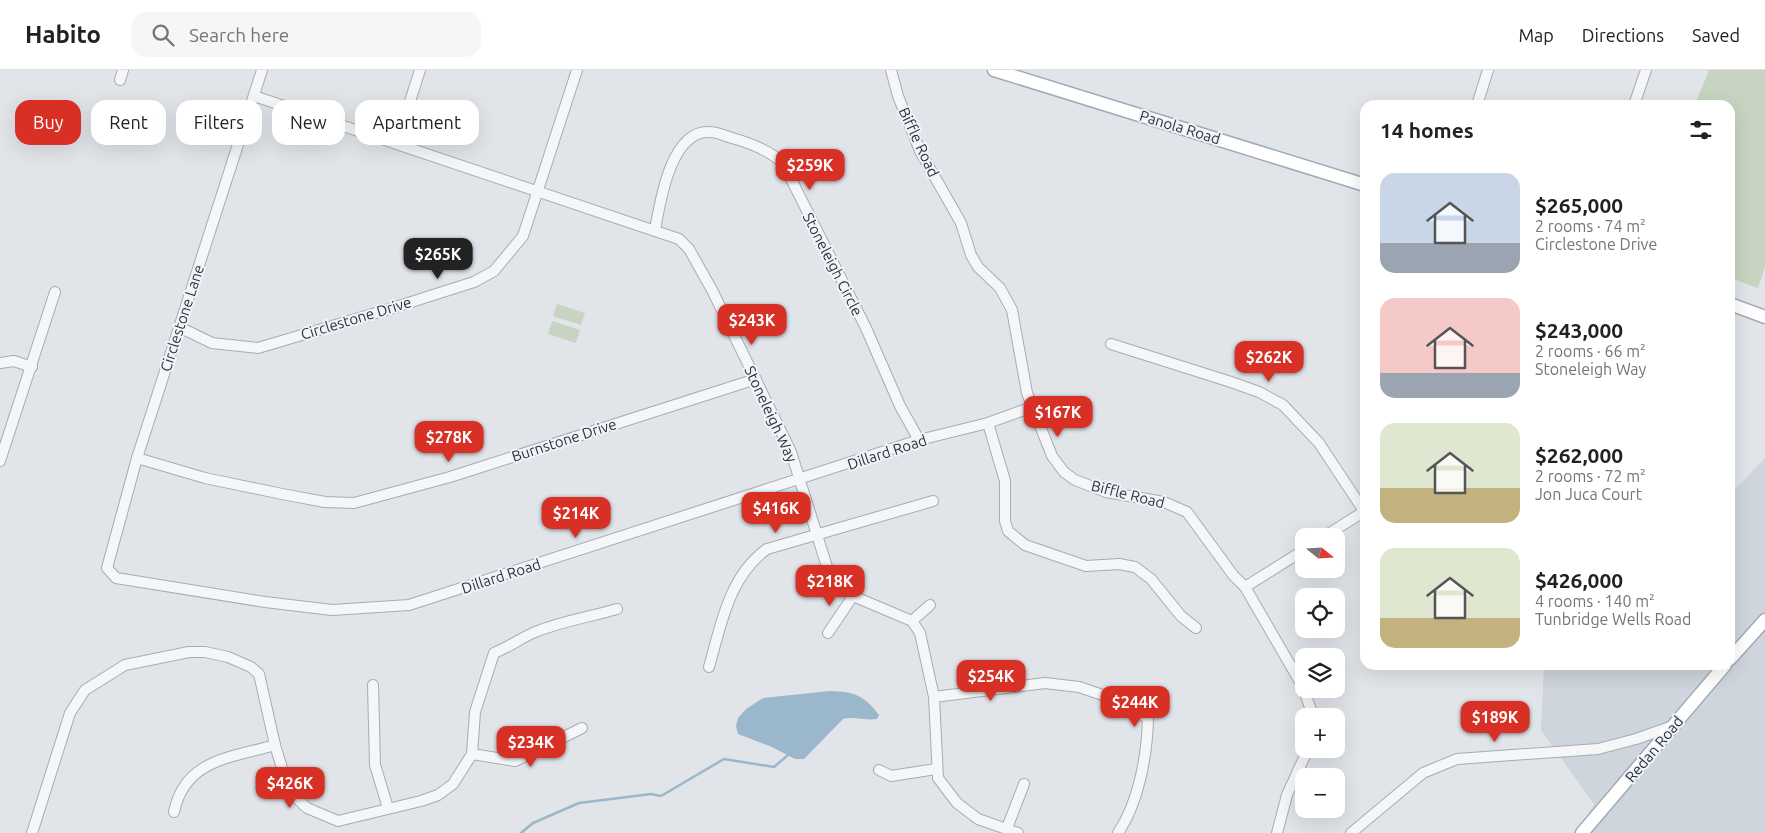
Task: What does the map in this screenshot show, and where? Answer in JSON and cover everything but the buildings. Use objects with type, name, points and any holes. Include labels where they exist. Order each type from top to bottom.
[{"type":"main road","name":"Panola Road","points":[[994,70],[1360,183]]},
{"type":"main road","points":[[1735,306],[1765,316]]},
{"type":"main road","points":[[1735,653],[1765,620]]},
{"type":"main road","name":"Redan Road","points":[[1582,833],[1721,670]]},
{"type":"street","name":"Circlestone Lane","points":[[107,568],[137,458],[262,70]]},
{"type":"street","points":[[411,100],[420,70]]},
{"type":"street","name":"Circlestone Drive","points":[[179,327],[212,343],[258,348],[474,282],[494,271],[515,249],[523,236],[577,70]]},
{"type":"street","name":"Biffle Road","points":[[890,70],[898,96],[920,151],[962,223],[971,255],[978,268],[1000,288],[1012,310],[1023,378],[1032,407],[1052,456],[1064,472],[1074,480],[1106,492],[1164,502],[1187,512],[1233,575],[1245,587],[1303,687],[1310,708]]},
{"type":"street","points":[[1478,100],[1488,70]]},
{"type":"street","points":[[1636,100],[1646,70]]},
{"type":"street","name":"Stoneleigh Way","points":[[254,96],[355,128]]},
{"type":"street","name":"Stoneleigh Circle","points":[[655,230],[669,172],[681,144],[697,134],[710,132],[737,139],[774,154],[783,162],[866,328],[900,406],[919,440]]},
{"type":"street","name":"Stoneleigh Way","points":[[407,145],[679,239],[689,249],[756,379],[791,452],[828,570],[853,596],[912,621]]},
{"type":"street","points":[[0,461],[55,292]]},
{"type":"street","points":[[1111,344],[1240,385],[1259,392],[1283,405],[1319,442],[1360,505]]},
{"type":"street","points":[[0,362],[14,361],[32,367]]},
{"type":"street","name":"Burnstone Drive","points":[[137,458],[205,478],[253,488],[325,502],[354,503],[450,476],[756,379]]},
{"type":"street","name":"Dillard Road","points":[[107,568],[116,578],[265,602],[332,610],[409,605],[919,440],[988,423],[1032,407]]},
{"type":"street","points":[[988,423],[1004,481],[1005,521],[1008,531],[1025,545],[1086,566],[1119,564],[1135,567],[1151,579],[1181,616],[1196,628]]},
{"type":"street","points":[[709,667],[727,605],[741,574],[767,549],[933,501]]},
{"type":"street","points":[[1337,528],[1360,514]]},
{"type":"street","points":[[1245,587],[1295,556]]},
{"type":"street","points":[[828,633],[853,596]]},
{"type":"street","points":[[930,605],[912,621],[920,633],[934,697],[936,769],[938,778],[958,803],[978,818],[1018,833]]},
{"type":"street","points":[[32,833],[70,713],[85,690],[126,665],[189,652],[205,652],[228,657],[251,667],[259,674],[275,745],[289,790],[308,808],[338,821],[421,801],[438,795],[453,784],[472,754],[475,712],[494,653],[514,645],[533,633],[556,624],[618,609]]},
{"type":"street","points":[[934,697],[1045,683],[1079,687],[1126,703],[1148,719],[1147,746],[1142,772],[1118,833]]},
{"type":"street","points":[[373,685],[375,765],[388,808]]},
{"type":"street","points":[[1352,833],[1423,773],[1457,759],[1598,749],[1636,739],[1673,726]]},
{"type":"street","points":[[472,754],[515,761],[582,728]]},
{"type":"street","points":[[174,812],[177,797],[184,783],[201,769],[214,762],[275,745]]},
{"type":"street","points":[[1276,833],[1287,795],[1304,758]]},
{"type":"street","points":[[879,770],[891,776],[936,769]]},
{"type":"street","points":[[1007,828],[1024,784]]},
{"type":"shaded area","points":[[1765,458],[1765,833],[1577,833],[1594,804],[1541,730],[1544,670],[1735,670],[1735,490]]},
{"type":"green space","points":[[1709,70],[1765,70],[1765,266],[1758,288],[1735,280],[1735,100],[1697,100]]},
{"type":"green space","points":[[557,304],[585,313],[581,325],[553,316]]},
{"type":"green space","points":[[552,321],[580,330],[576,343],[548,334]]},
{"type":"water","points":[[830,691],[846,692],[858,696],[869,703],[879,715],[877,719],[843,719],[804,759],[795,759],[772,747],[738,734],[736,726],[738,718],[746,709],[763,698]]},
{"type":"waterway","points":[[521,833],[533,823],[579,803],[651,794],[661,796],[724,759],[774,767],[788,755]]}]
